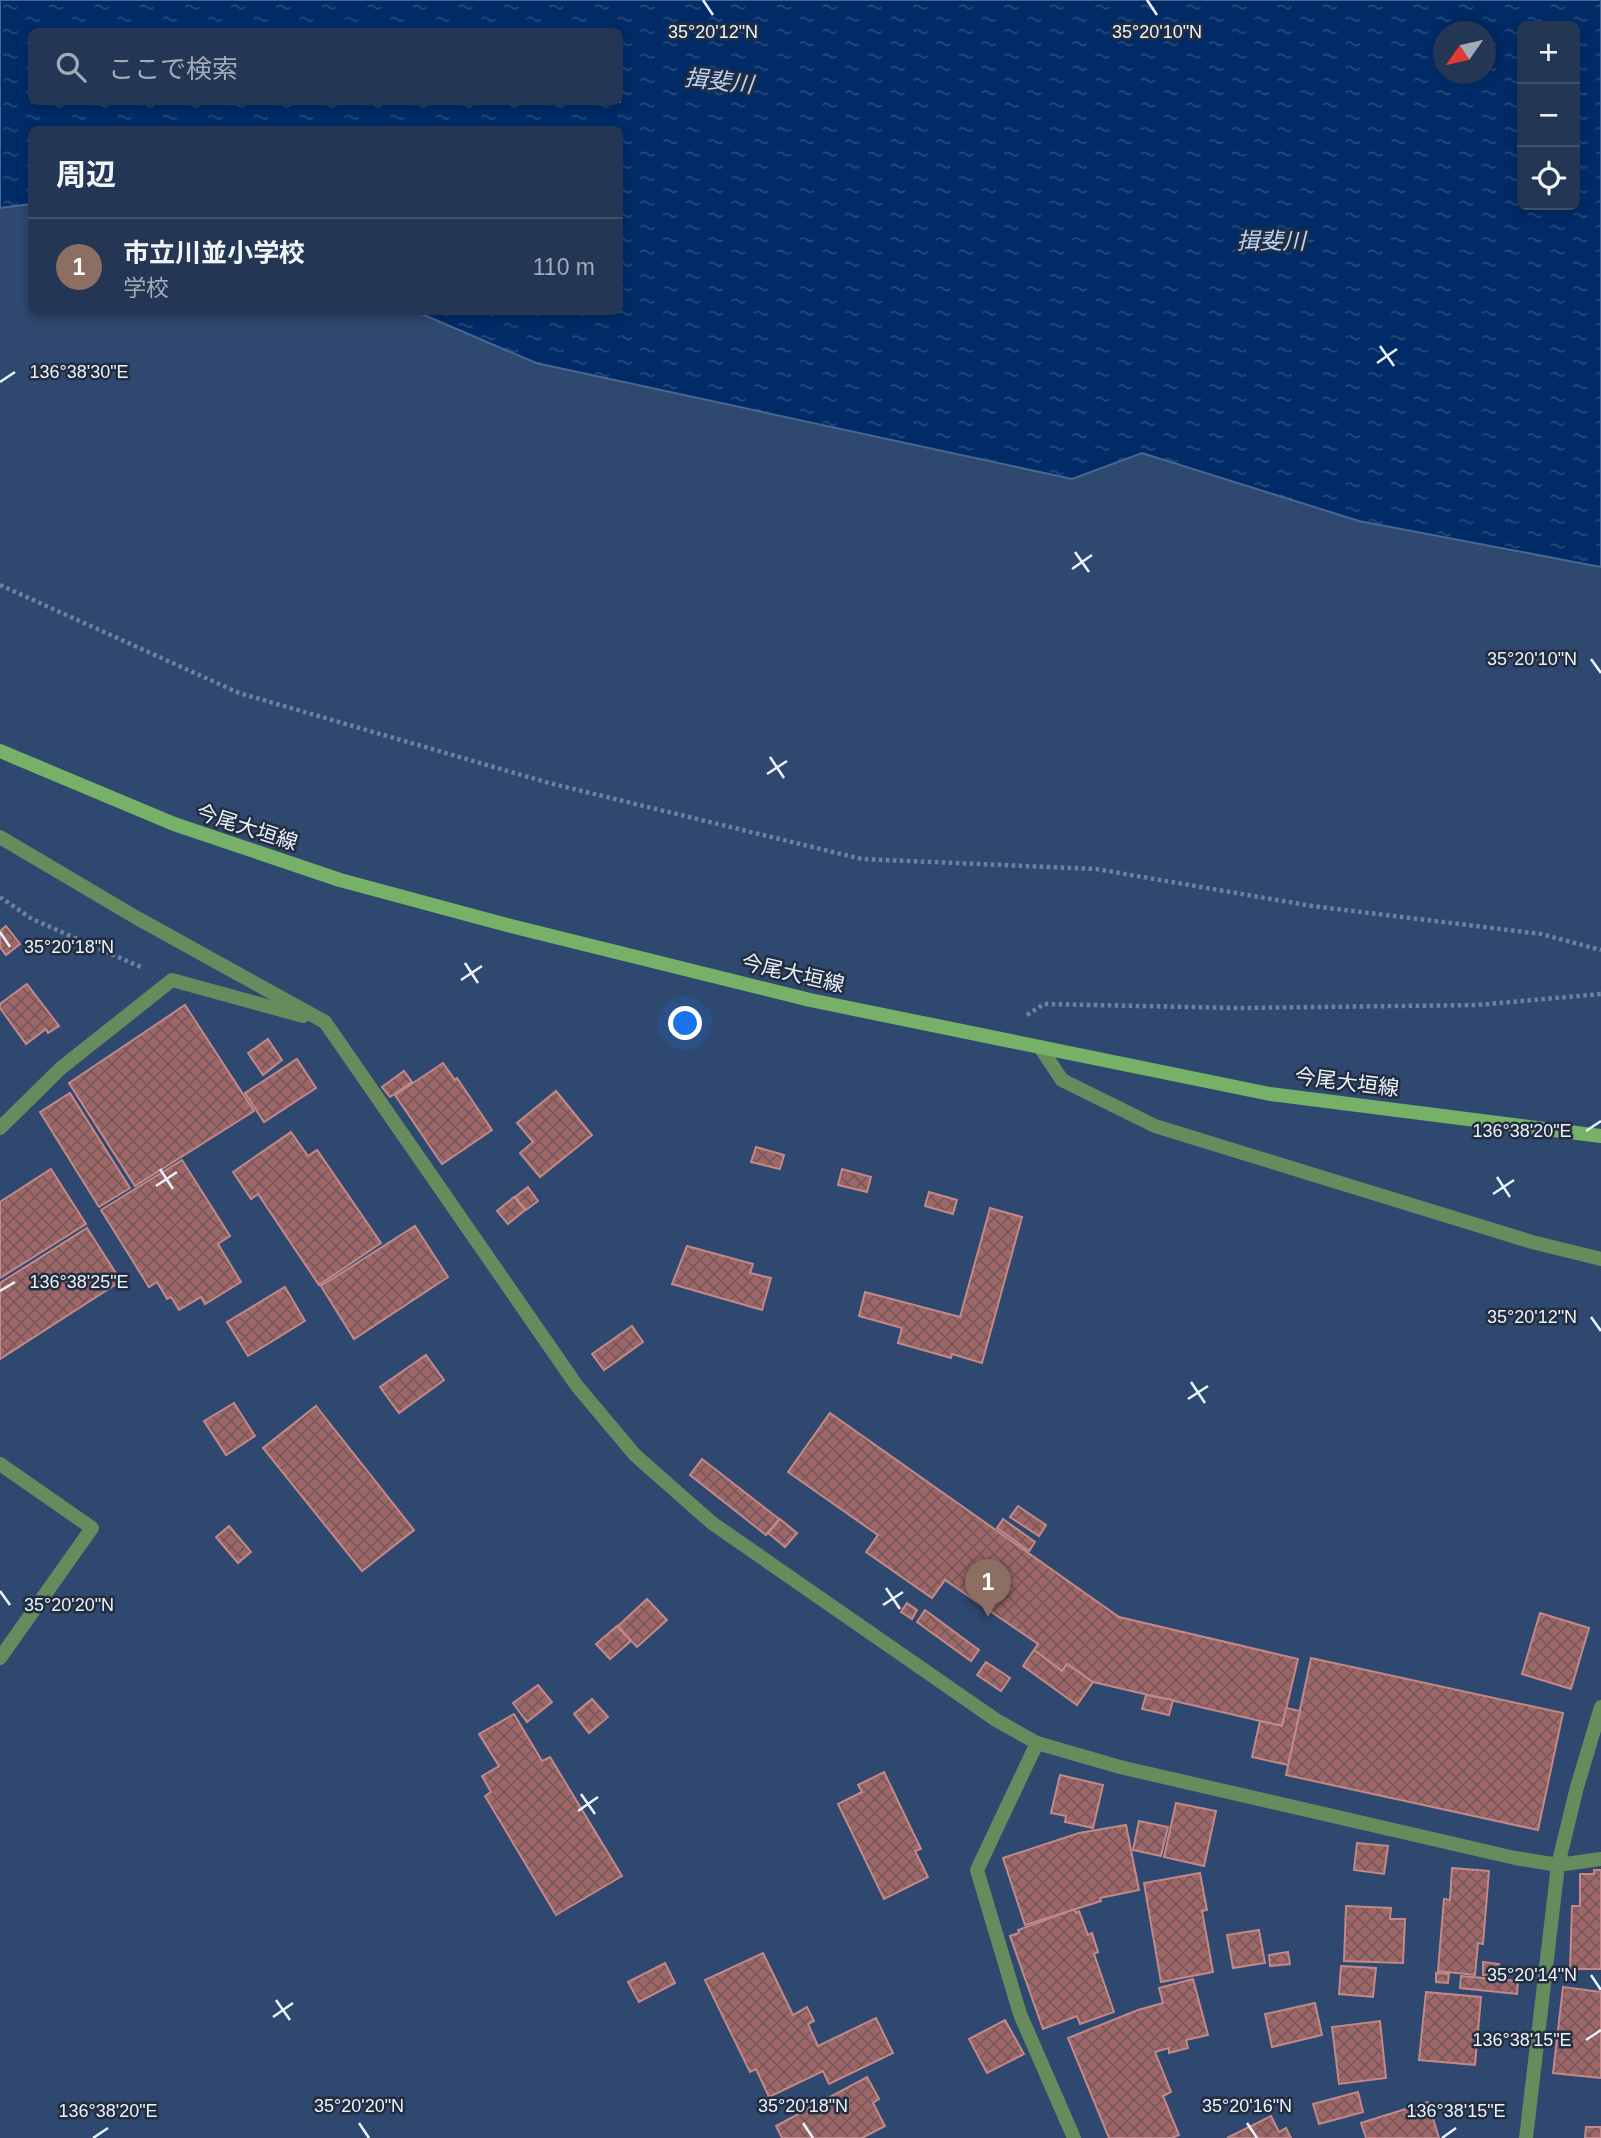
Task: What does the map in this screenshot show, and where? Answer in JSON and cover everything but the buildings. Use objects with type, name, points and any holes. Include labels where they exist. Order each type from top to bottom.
[{"type":"main road","name":"今尾大垣線","points":[[0,751],[174,824],[340,880],[507,925],[810,1000],[1270,1094],[1601,1136]]},
{"type":"street","points":[[0,837],[136,918],[325,1023],[576,1386],[635,1455],[712,1522],[996,1720],[1037,1743],[1119,1767],[1501,1855],[1558,1865],[1601,1859]]},
{"type":"street","points":[[0,1128],[61,1068],[172,980],[325,1023]]},
{"type":"street","points":[[1040,1047],[1062,1080],[1155,1126],[1532,1242],[1601,1259]]},
{"type":"street","points":[[0,1464],[92,1528],[0,1658]]},
{"type":"street","points":[[1526,2138],[1558,1865],[1577,1787],[1601,1707]]},
{"type":"street","points":[[1037,1743],[977,1870],[1020,2014],[1074,2138]]},
{"type":"path","points":[[0,585],[239,693],[549,783],[862,859],[1096,869],[1312,906],[1541,934],[1601,950]]},
{"type":"path","points":[[0,897],[32,919],[172,980]]},
{"type":"path","points":[[995,1037],[1044,1004],[1238,1008],[1477,1005],[1601,994]]},
{"type":"water","name":"揖斐川","points":[[0,0],[1601,0],[1601,567],[1359,521],[1142,453],[1072,479],[536,363],[424,315],[623,315],[623,126],[28,126],[28,204],[0,208]]},
{"type":"place","name":"市立川並小学校","points":[[988,1617]]}]
